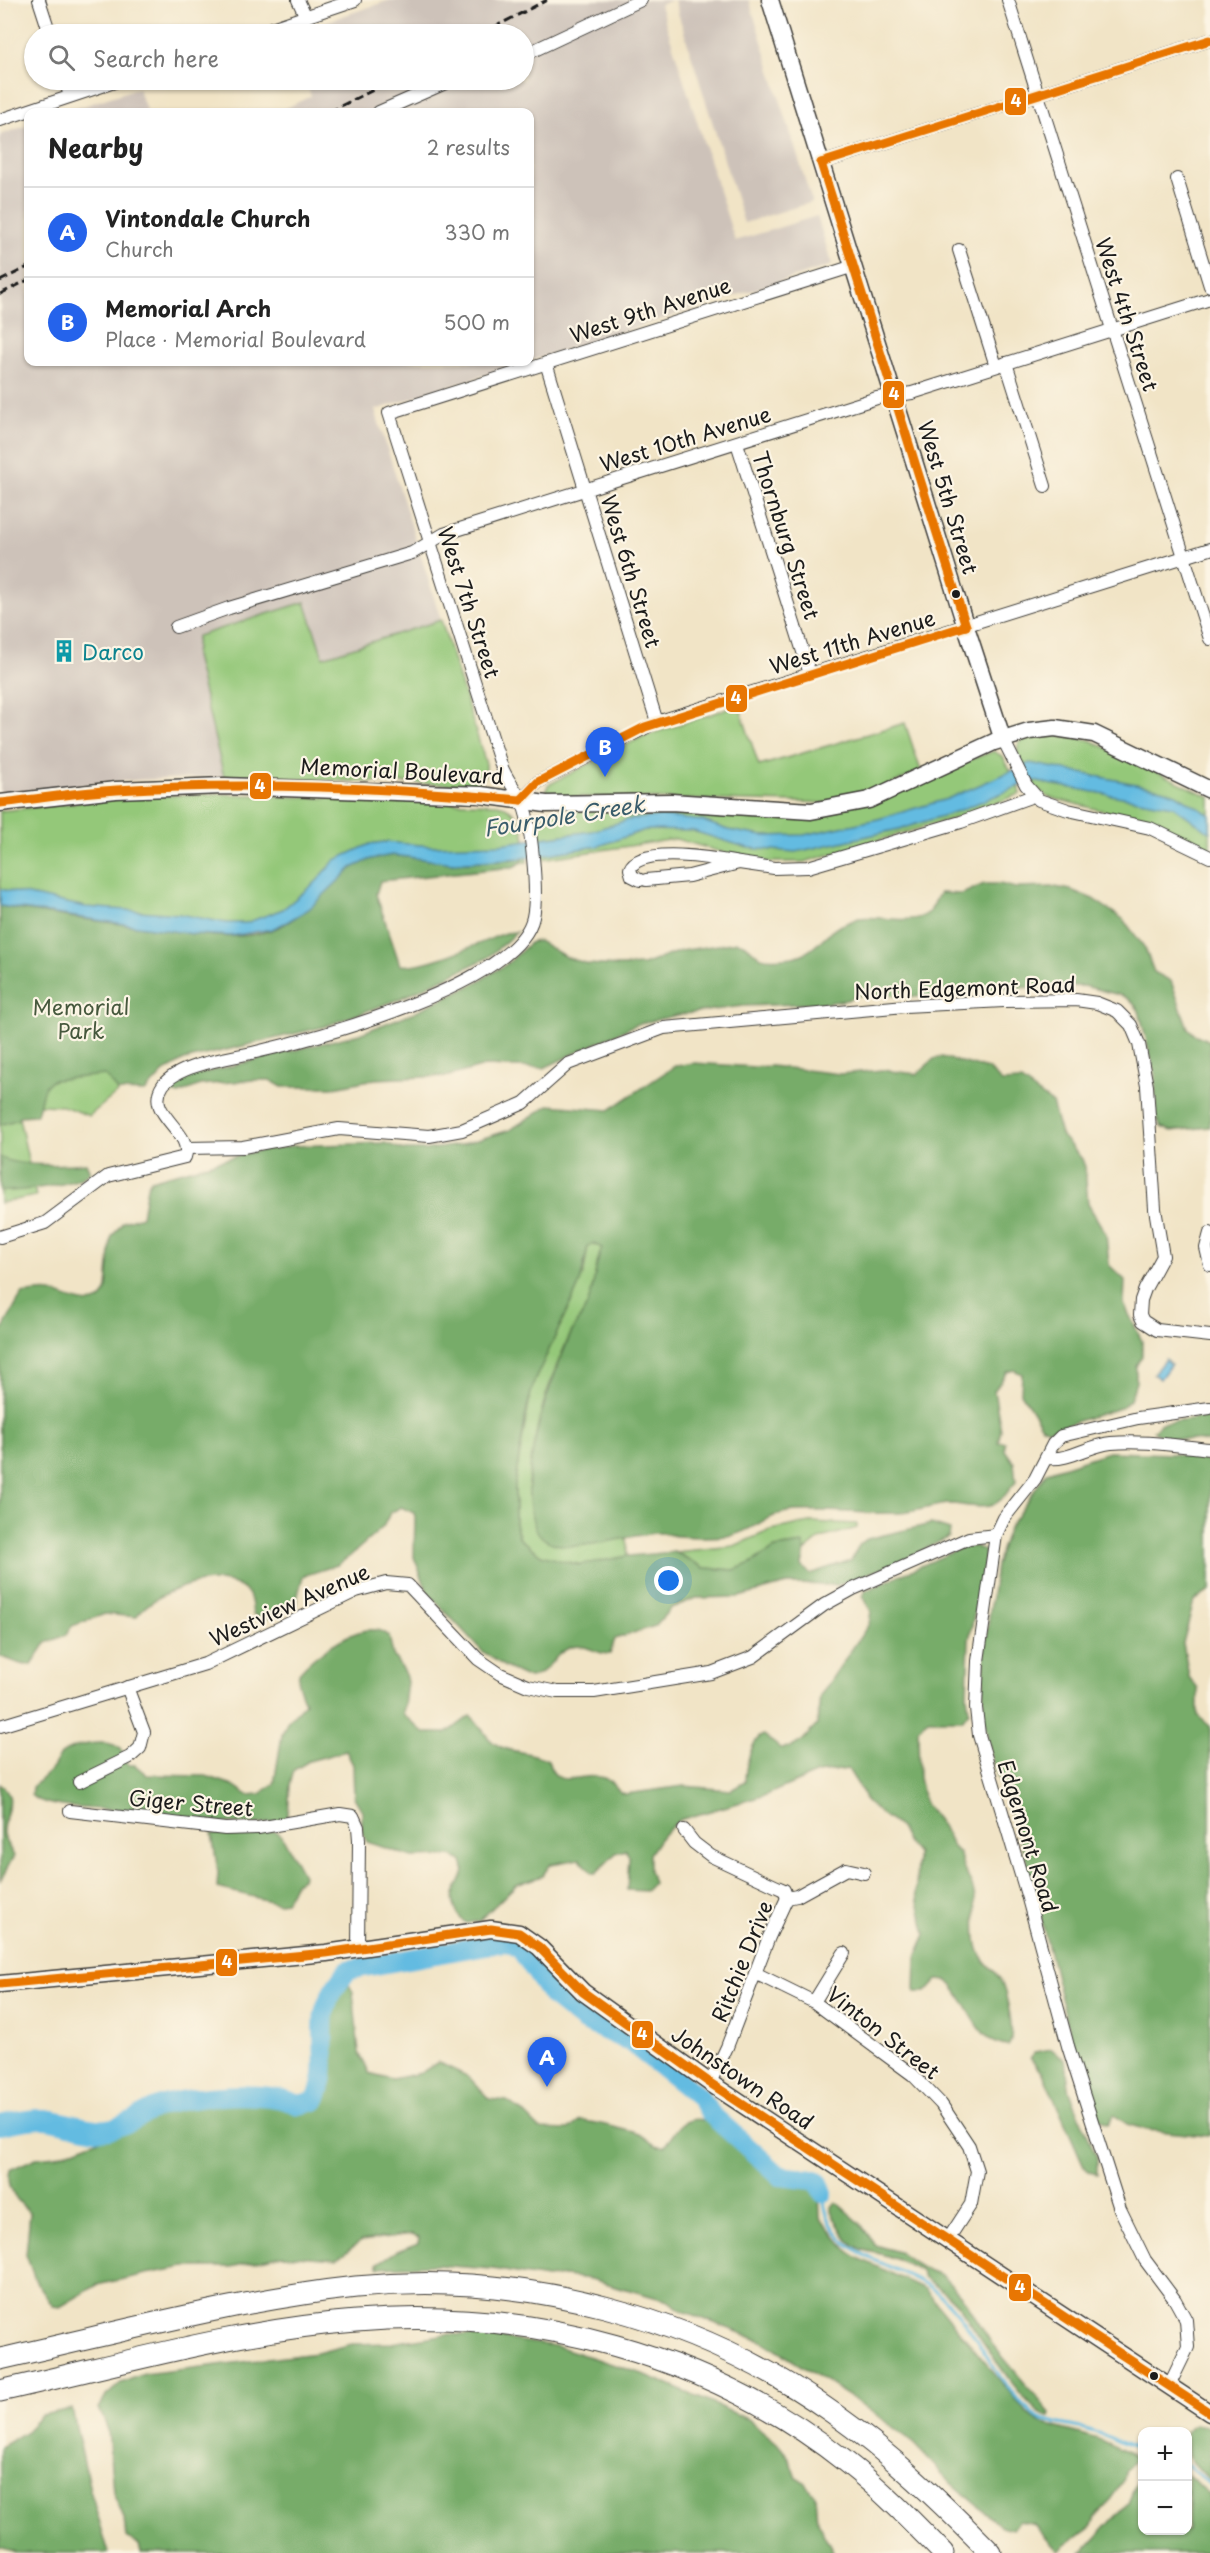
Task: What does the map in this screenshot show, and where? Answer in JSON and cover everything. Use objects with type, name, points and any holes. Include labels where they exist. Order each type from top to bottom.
[{"type":"highway","points":[[0,2359],[227,2308],[358,2287],[414,2284],[470,2286],[572,2299],[654,2322],[702,2340],[757,2366],[804,2393],[898,2463],[991,2553]]},
{"type":"highway","points":[[0,2391],[279,2330],[356,2321],[421,2318],[467,2319],[569,2333],[611,2343],[700,2375],[788,2421],[844,2460],[883,2493],[943,2553]]},
{"type":"street","points":[[39,0],[47,24]]},
{"type":"street","points":[[298,0],[306,17]]},
{"type":"street","points":[[285,24],[355,0]]},
{"type":"street","points":[[534,50],[641,0]]},
{"type":"street","name":"West 5th Street","points":[[770,0],[1001,735],[1016,767],[1034,796]]},
{"type":"street","name":"West 4th Street","points":[[1008,0],[1210,639]]},
{"type":"street","points":[[821,163],[1210,40]]},
{"type":"street","points":[[68,90],[70,96]]},
{"type":"street","points":[[35,108],[89,90]]},
{"type":"street","points":[[388,108],[430,90]]},
{"type":"street","points":[[0,120],[24,112]]},
{"type":"street","points":[[1177,179],[1210,286]]},
{"type":"street","points":[[959,250],[1045,486]]},
{"type":"street","name":"West 9th Avenue","points":[[389,412],[854,266]]},
{"type":"street","name":"West 10th Avenue","points":[[176,627],[229,608],[412,553],[444,534],[737,442],[894,395],[912,393],[1210,299]]},
{"type":"street","name":"West 6th Street","points":[[546,363],[657,722]]},
{"type":"street","name":"West 7th Street","points":[[187,1148],[160,1106],[161,1089],[172,1077],[200,1065],[356,1025],[456,985],[484,969],[513,947],[531,922],[535,897],[532,857],[530,837],[521,800],[507,780],[501,765],[389,412]]},
{"type":"street","name":"Thornburg Street","points":[[737,442],[810,674]]},
{"type":"street","name":"West 11th Avenue","points":[[521,800],[538,782],[657,722],[1210,549]]},
{"type":"street","name":"Memorial Boulevard","points":[[0,803],[116,790],[224,786],[450,794],[555,804],[671,802],[790,811],[830,809],[891,791],[1001,735],[1041,729],[1081,730],[1109,741],[1210,790]]},
{"type":"street","points":[[739,863],[689,876],[643,880],[632,876],[630,869],[635,861],[647,856],[707,857],[774,868],[808,867],[961,822],[1034,796],[1053,806],[1150,828],[1210,857]]},
{"type":"street","name":"North Edgemont Road","points":[[187,1148],[243,1147],[339,1129],[420,1136],[452,1133],[485,1122],[524,1103],[568,1064],[651,1032],[700,1023],[963,1003],[1076,1000],[1108,1006],[1124,1016],[1135,1033],[1143,1060],[1150,1111],[1153,1189],[1163,1256],[1145,1289],[1141,1300],[1140,1315],[1143,1321],[1157,1330],[1210,1336]]},
{"type":"street","points":[[0,1236],[45,1223],[108,1176],[180,1160],[185,1157],[187,1148]]},
{"type":"street","points":[[1210,1233],[1206,1248],[1210,1265]]},
{"type":"street","name":"Edgemont Road","points":[[1169,2386],[1188,2347],[1186,2320],[1145,2260],[1120,2209],[1068,2046],[1027,1894],[979,1735],[976,1708],[978,1661],[996,1535],[1004,1518],[1048,1458],[1056,1439],[1067,1433],[1138,1418],[1210,1408]]},
{"type":"street","points":[[1048,1458],[1059,1458],[1097,1445],[1129,1442],[1210,1449]]},
{"type":"street","name":"Westview Avenue","points":[[0,1726],[205,1664],[356,1591],[386,1583],[408,1585],[478,1659],[500,1674],[528,1686],[557,1692],[594,1692],[711,1673],[753,1657],[824,1605],[853,1589],[969,1538],[996,1535]]},
{"type":"street","points":[[79,1782],[130,1757],[140,1748],[144,1732],[128,1687]]},
{"type":"street","name":"Giger Street","points":[[70,1811],[225,1829],[258,1828],[340,1814],[353,1816],[358,1827],[359,1840],[358,1949]]},
{"type":"street","points":[[684,1830],[702,1850],[784,1890],[787,1898]]},
{"type":"street","name":"Ritchie Drive","points":[[710,2083],[728,2047],[769,1937],[787,1898],[797,1896],[840,1871],[853,1870],[864,1873]]},
{"type":"street","name":"Johnstown Road","points":[[0,1984],[358,1949],[491,1929],[519,1933],[539,1947],[583,1992],[710,2083],[1210,2413]]},
{"type":"street","points":[[814,2002],[844,1953]]},
{"type":"street","name":"Vinton Street","points":[[757,1974],[814,2002],[927,2087],[941,2104],[969,2146],[977,2171],[975,2193],[947,2241]]},
{"type":"shaded area","points":[[390,0],[672,0],[660,5],[735,241],[817,216],[832,265],[534,360],[534,108],[286,108],[311,96],[309,90],[534,90],[534,24],[319,24]]},
{"type":"shaded area","points":[[674,0],[749,0],[812,202],[744,223]]},
{"type":"shaded area","points":[[132,90],[139,90],[146,108],[77,108]]},
{"type":"shaded area","points":[[24,126],[24,366],[514,366],[375,410],[441,620],[323,657],[204,689],[224,777],[135,780],[0,794],[0,135]]},
{"type":"green space","points":[[305,602],[323,657],[441,620],[486,764],[482,778],[468,785],[224,777],[195,656],[197,636]]},
{"type":"green space","points":[[739,705],[759,766],[905,723],[921,771],[864,796],[831,803],[548,796],[545,793],[548,785],[642,737]]},
{"type":"green space","points":[[1054,734],[1090,740],[1210,797],[1210,849],[1160,825],[1048,797],[1035,787],[1017,757],[1018,745],[1023,740]]},
{"type":"green space","points":[[994,751],[1003,757],[1020,788],[1020,794],[958,817],[804,862],[769,862],[739,857],[676,839],[536,860],[534,839],[536,826],[538,820],[549,812],[655,808],[810,817]]},
{"type":"green space","name":"Memorial Park","points":[[215,794],[498,804],[514,813],[519,819],[524,835],[527,862],[435,861],[317,889],[261,924],[229,930],[31,910],[151,1065],[89,1116],[63,1106],[16,1104],[36,1196],[0,1203],[0,811],[129,797]]},
{"type":"green space","points":[[393,855],[452,863],[523,858],[521,863],[513,867],[380,881],[376,894],[400,965],[423,963],[505,933],[517,932],[487,958],[397,1000],[323,1027],[184,1060],[164,1072],[145,1092],[118,1091],[105,1075],[53,1080],[43,1091],[36,1115],[19,1116],[19,1119],[0,1125],[0,906],[198,934],[242,936],[271,930],[286,923],[299,915],[333,883],[357,865],[376,857]]},
{"type":"green space","points":[[984,884],[1000,884],[1016,888],[1055,887],[1071,890],[1093,899],[1123,919],[1145,948],[1154,972],[1171,981],[1188,1028],[1194,1034],[1210,1041],[1210,1127],[1171,1131],[1161,1127],[1156,1116],[1155,1074],[1139,1011],[1133,1002],[1123,996],[1084,986],[1005,988],[924,997],[862,994],[847,1000],[827,1003],[743,1006],[677,1015],[635,1025],[544,1068],[485,1066],[449,1076],[375,1079],[335,1087],[282,1087],[270,1080],[253,1080],[200,1085],[179,1094],[168,1094],[170,1087],[196,1075],[359,1034],[412,1013],[474,984],[507,964],[531,942],[539,941],[566,957],[588,964],[619,966],[643,965],[680,951],[737,942],[746,945],[764,958],[792,957],[807,952],[835,929],[859,918],[904,920],[921,917],[930,911],[940,893],[962,894]]},
{"type":"green space","points":[[941,1057],[988,1069],[1002,1082],[1021,1081],[1052,1103],[1061,1135],[1082,1159],[1085,1167],[1088,1204],[1106,1234],[1109,1265],[1125,1280],[1124,1304],[1142,1341],[1142,1356],[1136,1366],[1136,1382],[1130,1400],[1120,1408],[1049,1430],[1042,1427],[1021,1393],[1022,1374],[1014,1370],[1007,1372],[994,1391],[1001,1430],[998,1442],[1005,1442],[1005,1450],[1014,1463],[1016,1482],[1001,1499],[990,1506],[949,1504],[887,1513],[796,1511],[778,1514],[741,1533],[727,1536],[691,1537],[660,1533],[593,1544],[558,1545],[545,1539],[536,1529],[530,1509],[531,1459],[553,1379],[570,1336],[591,1294],[602,1248],[593,1243],[588,1246],[580,1283],[534,1382],[527,1408],[515,1481],[515,1524],[520,1539],[541,1555],[578,1565],[628,1556],[675,1552],[704,1568],[734,1570],[751,1563],[775,1548],[803,1544],[805,1551],[802,1566],[810,1574],[851,1560],[860,1544],[867,1539],[931,1524],[950,1530],[949,1537],[901,1561],[838,1585],[787,1584],[739,1597],[696,1598],[671,1608],[655,1626],[615,1639],[610,1654],[577,1646],[572,1647],[560,1654],[541,1673],[529,1678],[505,1667],[482,1651],[428,1593],[414,1557],[414,1513],[401,1507],[390,1513],[383,1527],[349,1557],[337,1565],[303,1576],[295,1606],[264,1620],[253,1614],[247,1592],[236,1585],[221,1581],[205,1582],[188,1585],[157,1598],[136,1617],[105,1614],[72,1626],[66,1635],[46,1643],[32,1664],[23,1664],[0,1657],[0,1334],[22,1294],[48,1291],[90,1303],[103,1296],[107,1288],[111,1238],[123,1222],[142,1216],[147,1187],[151,1180],[248,1153],[292,1146],[385,1143],[404,1150],[424,1150],[460,1145],[510,1130],[549,1105],[609,1110],[675,1066],[694,1063],[771,1066],[840,1074],[882,1070],[917,1074],[934,1059]]},
{"type":"green space","points":[[0,1157],[29,1164],[86,1163],[90,1172],[74,1181],[61,1184],[34,1189],[0,1191]]},
{"type":"green space","points":[[593,1243],[602,1248],[591,1295],[551,1379],[537,1429],[531,1480],[536,1529],[571,1546],[626,1538],[628,1556],[584,1565],[541,1555],[520,1539],[515,1524],[515,1481],[532,1386],[575,1294],[584,1272],[588,1246]]},
{"type":"green space","points":[[1210,1416],[1210,1443],[1165,1437],[1153,1431],[1161,1423]]},
{"type":"green space","points":[[1108,1452],[1175,1454],[1210,1461],[1210,1591],[1194,1601],[1183,1643],[1189,1677],[1198,1689],[1198,1716],[1210,1726],[1210,2135],[1207,2136],[1147,2130],[1127,2124],[1114,2115],[1108,2124],[1098,2118],[1070,2034],[1027,1862],[991,1757],[983,1713],[985,1649],[996,1565],[1008,1529],[1047,1472]]},
{"type":"green space","points":[[810,1522],[857,1524],[857,1528],[821,1538],[805,1551],[803,1544],[775,1548],[735,1570],[704,1568],[675,1552],[734,1546],[771,1530]]},
{"type":"green space","points":[[975,1546],[985,1551],[985,1560],[969,1640],[967,1695],[969,1711],[962,1720],[928,1720],[918,1729],[919,1778],[925,1804],[942,1826],[952,1846],[960,1854],[973,1889],[978,1949],[982,1958],[1000,1979],[1008,2003],[1011,2033],[1008,2046],[997,2044],[988,2038],[948,1981],[937,1980],[926,1992],[915,1992],[916,1957],[926,1934],[916,1894],[917,1854],[907,1842],[900,1828],[865,1801],[863,1793],[848,1769],[817,1773],[766,1795],[679,1820],[659,1839],[649,1854],[649,1870],[653,1883],[646,1891],[627,1890],[629,1857],[626,1850],[616,1853],[596,1873],[592,1873],[580,1859],[551,1864],[542,1876],[516,1885],[479,1921],[467,1923],[458,1915],[454,1906],[454,1894],[464,1870],[462,1861],[451,1856],[412,1857],[367,1842],[362,1832],[362,1811],[354,1797],[353,1765],[346,1751],[309,1761],[294,1770],[290,1785],[288,1815],[278,1821],[261,1824],[217,1822],[139,1811],[65,1806],[50,1804],[31,1795],[32,1787],[53,1768],[61,1754],[83,1745],[101,1743],[117,1746],[123,1752],[127,1765],[135,1765],[147,1775],[206,1776],[233,1785],[248,1795],[260,1794],[274,1784],[282,1735],[287,1722],[305,1703],[298,1684],[299,1673],[328,1647],[354,1633],[367,1630],[379,1631],[389,1636],[393,1655],[405,1674],[407,1682],[403,1714],[424,1733],[447,1733],[470,1716],[493,1742],[504,1748],[548,1760],[551,1770],[556,1776],[562,1778],[591,1776],[603,1778],[612,1783],[621,1793],[626,1794],[684,1786],[731,1790],[745,1782],[752,1748],[759,1737],[764,1735],[780,1748],[792,1747],[802,1741],[817,1725],[820,1696],[869,1624],[871,1611],[863,1596],[865,1591],[961,1548]]},
{"type":"green space","points":[[0,1784],[9,1795],[10,1801],[3,1834],[14,1856],[0,1881]]},
{"type":"green space","points":[[276,1831],[282,1836],[303,1875],[302,1879],[295,1883],[286,1902],[278,1903],[217,1888],[218,1872],[212,1834]]},
{"type":"green space","points":[[349,1985],[353,1992],[359,2052],[369,2073],[392,2079],[421,2073],[438,2062],[469,2077],[489,2099],[507,2101],[522,2111],[540,2129],[568,2130],[580,2121],[636,2133],[653,2144],[665,2146],[682,2124],[696,2119],[710,2122],[723,2129],[761,2166],[784,2183],[810,2186],[819,2190],[820,2218],[852,2255],[925,2289],[1026,2412],[1047,2425],[1098,2439],[1133,2455],[1136,2460],[1125,2471],[1124,2479],[1090,2527],[1058,2551],[1034,2525],[1020,2521],[1012,2529],[1001,2526],[952,2484],[909,2439],[858,2402],[764,2342],[683,2311],[668,2301],[591,2279],[565,2276],[546,2278],[493,2269],[436,2265],[379,2267],[377,2264],[397,2251],[418,2243],[419,2237],[412,2234],[361,2241],[337,2259],[282,2255],[231,2267],[185,2267],[146,2274],[97,2285],[60,2307],[53,2306],[36,2282],[26,2255],[30,2213],[10,2189],[9,2170],[36,2158],[56,2156],[102,2138],[120,2135],[148,2118],[187,2103],[283,2103],[298,2110],[316,2108],[327,2096],[330,2088],[328,2008],[341,1987]]},
{"type":"green space","points":[[1051,2049],[1065,2059],[1070,2092],[1097,2158],[1097,2174],[1089,2172],[1084,2166],[1044,2076],[1030,2058],[1035,2052]]},
{"type":"green space","points":[[836,2202],[861,2224],[875,2245],[899,2252],[920,2267],[941,2275],[953,2287],[967,2303],[992,2344],[1050,2413],[1049,2417],[1040,2413],[1017,2389],[951,2298],[915,2268],[887,2256],[861,2249],[849,2241],[831,2211]]},
{"type":"green space","points":[[447,2334],[482,2336],[556,2346],[646,2375],[748,2419],[777,2443],[790,2459],[797,2478],[805,2482],[815,2495],[817,2521],[834,2553],[141,2553],[139,2546],[126,2537],[124,2518],[113,2492],[108,2430],[99,2408],[105,2397],[121,2383],[144,2374],[317,2353],[351,2344],[392,2343]]},
{"type":"green space","points":[[72,2409],[90,2490],[109,2553],[18,2553],[0,2547],[0,2447],[24,2433],[42,2415]]},
{"type":"green space","points":[[1194,2424],[1206,2426],[1210,2431],[1210,2481],[1192,2461],[1191,2427]]},
{"type":"green space","points":[[1138,2479],[1138,2535],[1192,2535],[1192,2479],[1210,2495],[1210,2553],[1082,2553],[1128,2503]]},
{"type":"water","points":[[1030,763],[1176,794],[1210,815],[1210,833],[1173,806],[1032,781],[958,811],[904,828],[796,852],[748,848],[693,831],[645,830],[599,846],[523,858],[452,863],[393,855],[371,859],[352,868],[309,909],[287,922],[272,929],[232,936],[193,934],[0,906],[0,889],[86,907],[179,914],[227,923],[246,923],[283,909],[317,881],[335,860],[370,844],[384,842],[433,846],[500,844],[592,831],[627,820],[659,816],[703,821],[728,830],[763,836],[804,835],[878,819],[947,799]]},
{"type":"water","points":[[1165,1359],[1171,1364],[1160,1379],[1153,1374]]},
{"type":"waterway","points":[[0,2125],[45,2119],[101,2130],[128,2123],[158,2107],[189,2099],[250,2095],[285,2100],[298,2105],[315,2101],[322,2081],[325,2008],[333,1991],[348,1970],[503,1942],[512,1943],[521,1950],[552,1996],[584,2021],[630,2042],[699,2097],[712,2115],[780,2176],[813,2180],[819,2183],[823,2193]]},
{"type":"waterway","points":[[823,2193],[827,2214],[835,2231],[863,2254],[914,2278],[930,2287],[945,2300],[972,2333],[1009,2388],[1038,2417],[1093,2431],[1138,2449]]},
{"type":"waterway","points":[[1192,2469],[1210,2485]]},
{"type":"railway","points":[[500,24],[547,0]]},
{"type":"railway","points":[[337,108],[373,90]]},
{"type":"railway","points":[[0,281],[24,269]]},
{"type":"railway","points":[[0,294],[24,282]]},
{"type":"transit line","name":"4","points":[[821,163],[1210,40]]},
{"type":"transit line","name":"4","points":[[821,163],[966,626]]},
{"type":"transit line","name":"4","points":[[521,800],[538,782],[645,727],[966,626]]},
{"type":"transit line","name":"4","points":[[0,803],[102,791],[218,786],[370,789],[521,800]]},
{"type":"transit line","name":"4","points":[[0,1984],[326,1953],[491,1929],[519,1933],[539,1947],[583,1992],[710,2083],[1210,2413]]},
{"type":"place","name":"Darco","points":[[64,651]]},
{"type":"place","name":"Memorial Arch","points":[[605,777]]},
{"type":"place","name":"Vintondale Church","points":[[547,2087]]},
{"type":"water label","name":"Fourpole Creek","points":[[564,815]]}]
